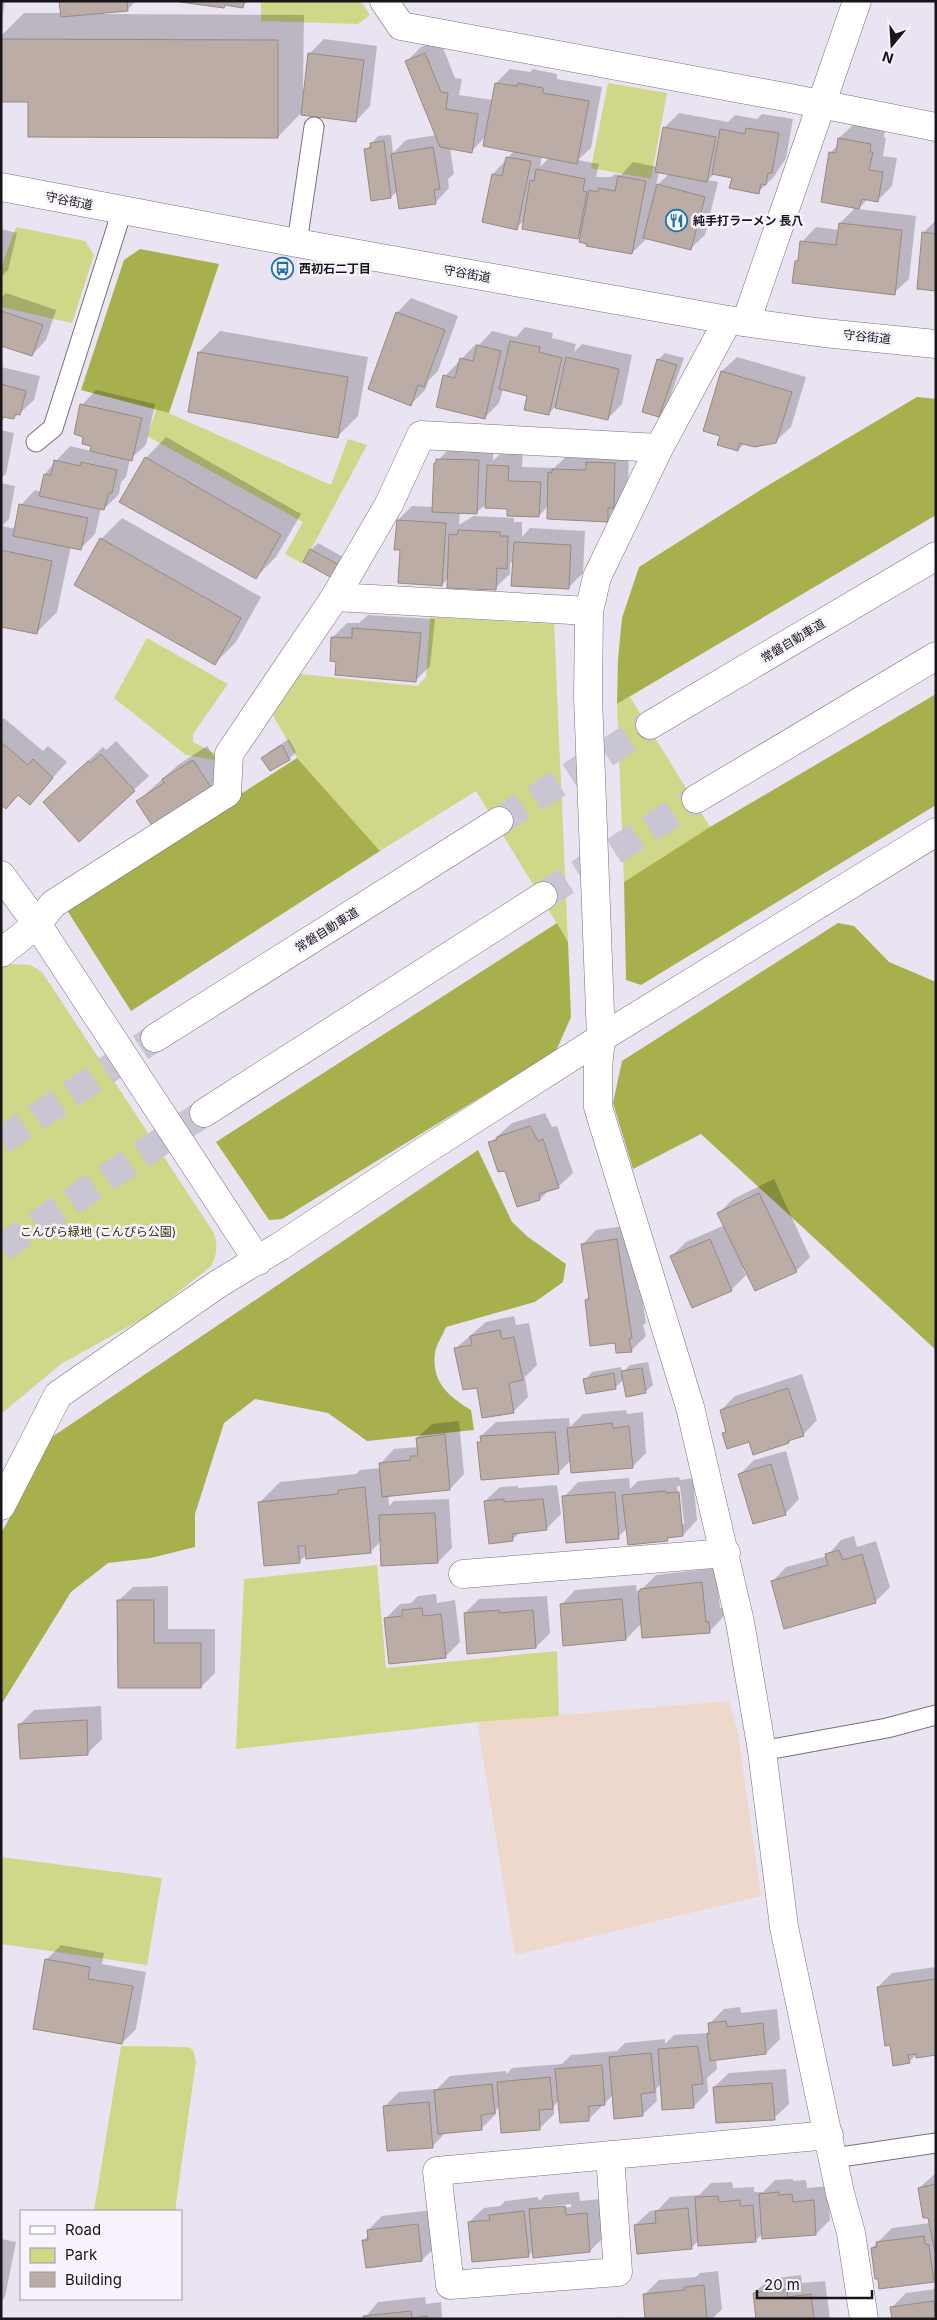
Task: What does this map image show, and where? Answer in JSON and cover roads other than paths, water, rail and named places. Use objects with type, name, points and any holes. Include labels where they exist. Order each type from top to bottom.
[{"type":"main road","points":[[384,1],[401,26],[822,104],[936,128]]},
{"type":"main road","points":[[857,1],[822,104],[737,321],[659,448],[597,577],[589,611],[588,697],[601,1038],[598,1068],[598,1107],[690,1407],[696,1442],[726,1553],[762,1751],[784,1927],[840,2193],[851,2233],[864,2319]]},
{"type":"main road","name":"守谷街道","points":[[1,187],[122,211],[737,321],[824,333],[936,344]]},
{"type":"main road","points":[[1,954],[37,924],[53,904],[227,793],[229,754],[335,597],[389,504],[421,435],[659,448]]},
{"type":"main road","name":"常磐自動車道","points":[[650,725],[936,556]]},
{"type":"main road","points":[[335,597],[589,611]]},
{"type":"main road","points":[[696,799],[936,656]]},
{"type":"main road","name":"常磐自動車道","points":[[155,1038],[499,821]]},
{"type":"main road","points":[[1,1506],[58,1395],[218,1284],[601,1038],[936,832]]},
{"type":"main road","points":[[1,875],[37,924],[258,1260]]},
{"type":"main road","points":[[204,1113],[543,896]]},
{"type":"main road","points":[[463,1574],[726,1553]]},
{"type":"main road","points":[[610,2155],[618,2272],[450,2284],[437,2171],[610,2155],[831,2147]]},
{"type":"lane","points":[[298,243],[314,127]]},
{"type":"lane","points":[[36,442],[53,428],[122,211]]},
{"type":"lane","points":[[762,1751],[887,1728],[936,1715]]},
{"type":"lane","points":[[831,2147],[936,2144]]},
{"type":"tunnel","points":[[499,821],[650,725]]},
{"type":"tunnel","points":[[543,896],[696,799]]},
{"type":"tunnel","points":[[1,1141],[155,1038]]},
{"type":"tunnel","points":[[1,1248],[204,1113]]},
{"type":"place","name":"純手打ラーメン 長八","points":[[677,221]]},
{"type":"place","name":"西初石二丁目","points":[[283,269]]},
{"type":"park label","name":"こんぴら緑地 (こんぴら公園)","points":[[98,1232]]}]
